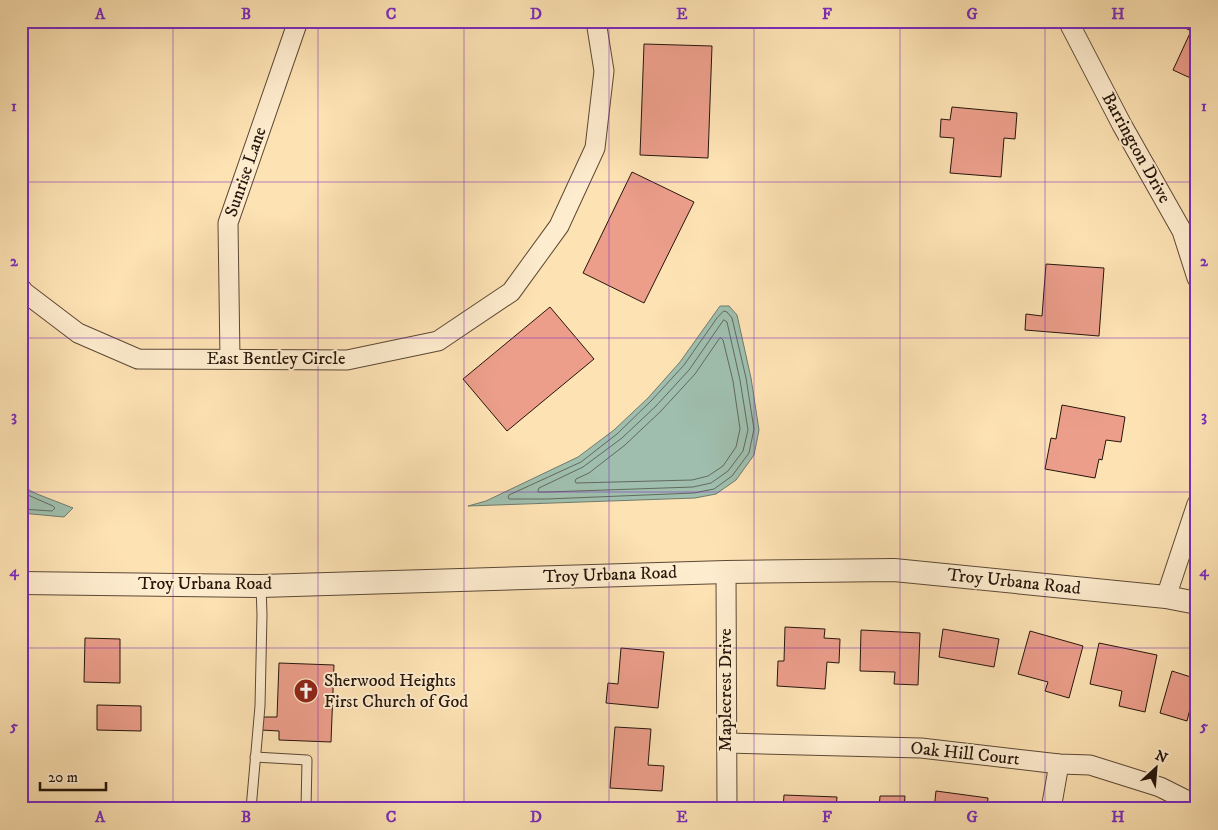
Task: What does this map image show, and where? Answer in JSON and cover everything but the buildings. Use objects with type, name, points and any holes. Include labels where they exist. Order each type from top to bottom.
[{"type":"street","name":"Sunrise Lane","points":[[230,359],[228,223],[298,21]]},
{"type":"street","name":"East Bentley Circle","points":[[21,288],[78,333],[138,359],[347,360],[438,341],[510,292],[559,226],[595,148],[604,70],[596,21]]},
{"type":"street","name":"Barrington Drive","points":[[1068,21],[1182,232],[1197,278]]},
{"type":"street","points":[[1166,597],[1197,504]]},
{"type":"street","name":"Troy Urbana Road","points":[[21,583],[261,586],[726,572],[894,570],[1166,597],[1197,603]]},
{"type":"street","name":"Maplecrest Drive","points":[[726,572],[727,809]]},
{"type":"street","name":"Oak Hill Court","points":[[727,744],[921,748],[1059,764],[1090,765],[1160,787],[1196,805]]},
{"type":"street","points":[[1051,809],[1059,764]]},
{"type":"lane","points":[[251,809],[260,706],[261,586]]},
{"type":"lane","points":[[255,757],[307,760],[306,809]]},
{"type":"water","points":[[720,306],[729,306],[737,315],[751,378],[759,430],[754,455],[736,480],[716,494],[695,498],[468,506],[486,501],[578,457],[614,430],[648,398],[680,362]]},
{"type":"water","points":[[21,486],[73,508],[64,517],[21,513]]},
{"type":"place","name":"Sherwood Heights First Church of God","points":[[306,691]]}]
